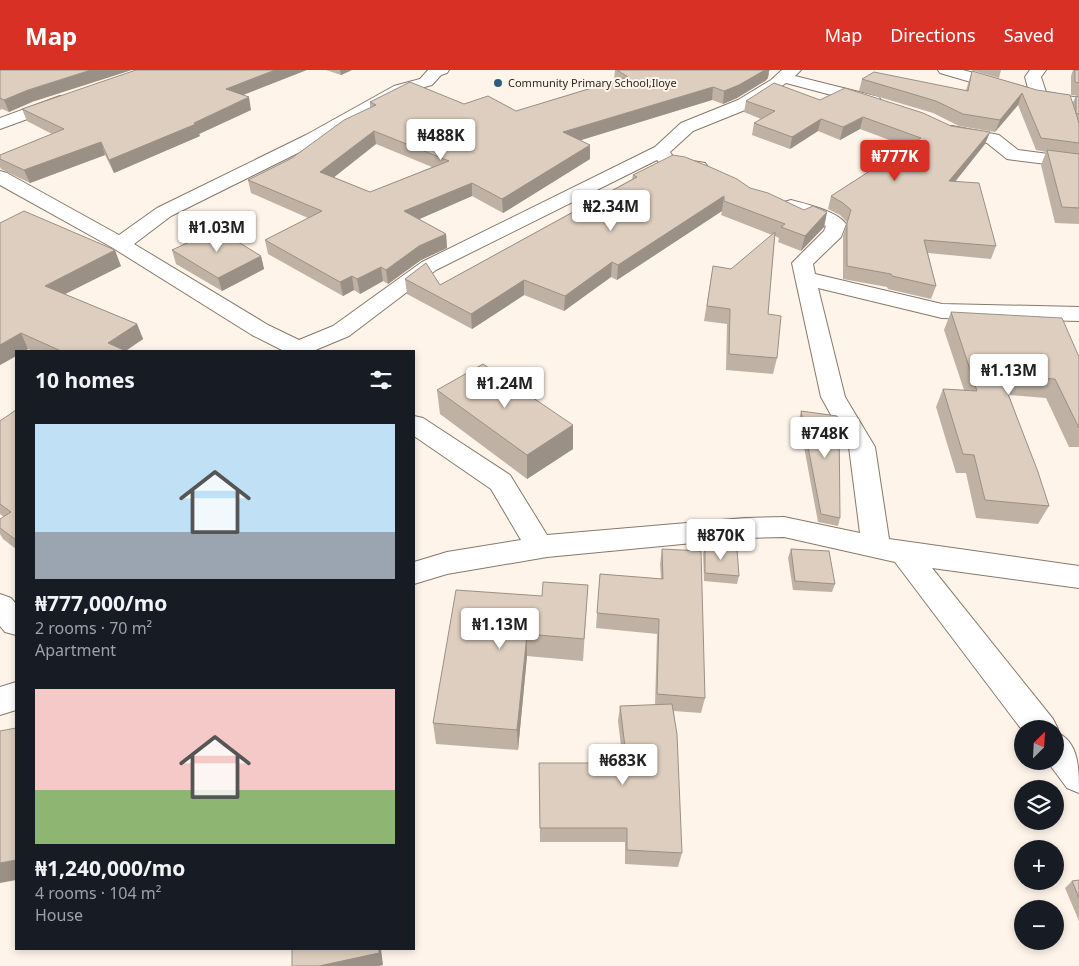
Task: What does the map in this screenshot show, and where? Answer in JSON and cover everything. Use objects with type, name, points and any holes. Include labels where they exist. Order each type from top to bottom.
[{"type":"street","points":[[120,244],[164,212],[312,139],[400,89],[426,82],[434,72],[441,70]]},
{"type":"street","points":[[946,70],[1039,96],[1079,103]]},
{"type":"street","points":[[1038,70],[1033,76],[1039,96]]},
{"type":"street","points":[[0,176],[120,244],[260,330],[300,350],[341,331],[428,266],[660,151],[687,127],[744,104],[777,83],[788,73],[891,108]]},
{"type":"street","points":[[0,124],[75,96]]},
{"type":"street","points":[[935,123],[953,132],[993,138],[1013,155],[1079,162]]},
{"type":"street","points":[[660,151],[668,162],[693,165],[719,174]]},
{"type":"street","points":[[772,201],[814,212],[836,224],[834,233],[802,263],[833,397],[862,447],[890,550],[1034,720]]},
{"type":"street","points":[[805,278],[942,311],[1079,314]]},
{"type":"street","points":[[415,425],[501,482],[539,548]]},
{"type":"street","points":[[415,573],[447,563],[539,548],[745,528],[779,527],[890,550],[1079,577]]},
{"type":"street","points":[[0,606],[15,623]]},
{"type":"street","points":[[0,701],[15,696]]},
{"type":"street","points":[[1064,758],[1079,777]]},
{"type":"building","points":[[0,70],[91,70],[28,90],[4,100],[0,98]]},
{"type":"building","points":[[136,70],[275,70],[226,89],[249,97],[194,123],[196,124],[109,160],[101,142],[24,170],[0,159],[0,155],[64,129],[22,109]]},
{"type":"building","points":[[617,70],[765,70],[724,91],[713,87],[563,132],[590,145],[502,199],[472,183],[404,211],[446,234],[419,246],[386,270],[381,267],[357,279],[352,276],[340,282],[265,240],[322,211],[248,180],[292,158],[344,120],[376,105],[370,102],[410,82],[464,104],[488,96],[516,111],[628,77]],"holes":[[[374,131],[449,161],[370,192],[320,172]]]},
{"type":"building","points":[[1075,70],[1079,70],[1079,83],[1075,82]]},
{"type":"building","points":[[972,71],[1037,90],[1070,95],[1079,124],[1079,143],[1041,138],[1022,93],[1000,120],[963,114],[936,101],[862,79],[874,72],[968,91]]},
{"type":"building","points":[[774,83],[820,100],[845,88],[923,113],[951,126],[990,132],[949,181],[979,183],[996,246],[924,240],[936,286],[892,276],[891,274],[847,266],[847,223],[851,210],[831,196],[921,138],[863,117],[843,127],[821,119],[792,137],[754,123],[775,111],[746,101]]},
{"type":"building","points":[[1076,96],[1079,97],[1079,114],[1076,113]]},
{"type":"building","points":[[1047,150],[1079,154],[1079,208],[1062,207]]},
{"type":"building","points":[[673,155],[685,157],[710,167],[737,179],[750,188],[768,193],[804,210],[813,206],[827,212],[805,236],[781,227],[785,224],[724,201],[724,196],[618,265],[612,262],[565,296],[524,280],[471,314],[405,279],[426,263],[440,285],[637,177],[633,175]]},
{"type":"building","points":[[24,211],[115,250],[45,286],[137,324],[108,343],[124,350],[59,350],[21,333],[0,345],[0,223]]},
{"type":"building","points":[[217,229],[261,256],[218,278],[172,250]]},
{"type":"building","points":[[775,232],[768,314],[781,316],[777,358],[729,354],[730,309],[707,306],[713,266],[731,269]]},
{"type":"building","points":[[951,312],[1062,318],[1079,357],[1079,428],[1055,379],[1001,376],[1049,506],[985,500],[974,455],[963,454],[943,389],[977,391]]},
{"type":"building","points":[[483,364],[573,425],[527,455],[437,390]]},
{"type":"building","points":[[15,411],[15,539],[0,528],[0,519],[11,512],[0,504],[0,421]]},
{"type":"building","points":[[801,411],[837,416],[839,420],[840,518],[821,514]]},
{"type":"building","points":[[705,546],[737,549],[739,576],[705,573]]},
{"type":"building","points":[[662,549],[701,551],[705,698],[657,694],[659,619],[597,613],[600,574],[663,579]]},
{"type":"building","points":[[791,549],[829,551],[835,584],[795,581]]},
{"type":"building","points":[[543,582],[588,585],[584,639],[527,634],[517,730],[433,723],[456,590],[542,596]]},
{"type":"building","points":[[672,704],[677,734],[682,853],[627,850],[627,828],[540,828],[539,763],[627,763],[620,706]]},
{"type":"building","points":[[15,728],[15,860],[0,863],[0,731]]},
{"type":"building","points":[[1079,880],[1079,898],[1072,881]]},
{"type":"building","points":[[292,950],[379,950],[379,953],[319,966],[292,966]]},
{"type":"place","name":"Community Primary School,Iloye","points":[[498,83]]}]
